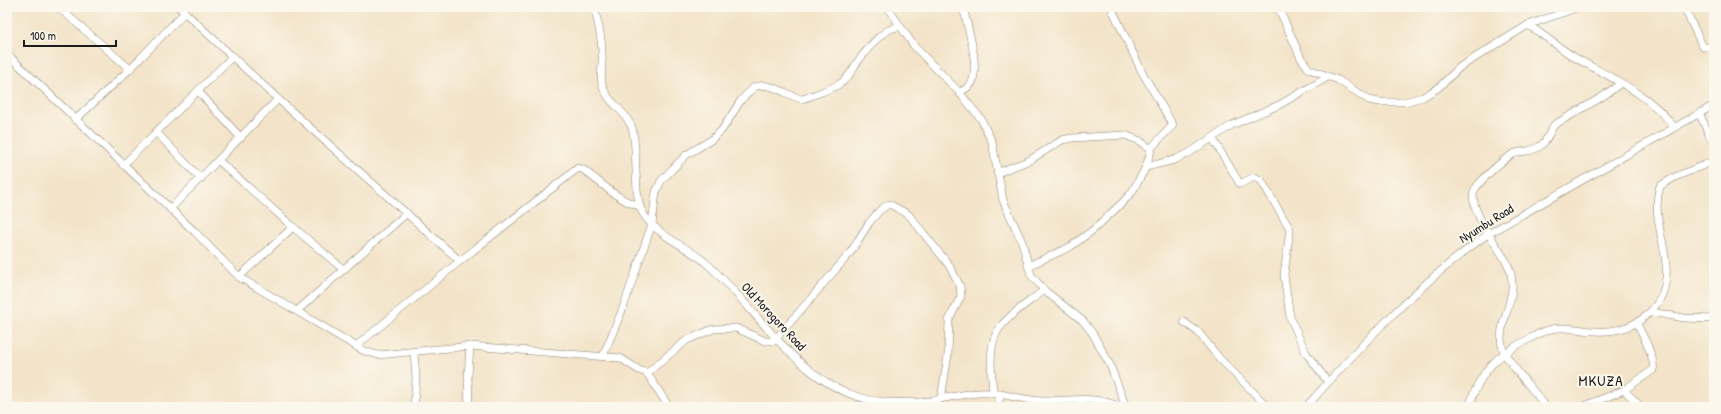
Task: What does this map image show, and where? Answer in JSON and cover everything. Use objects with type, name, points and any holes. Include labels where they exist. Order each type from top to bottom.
[{"type":"street","points":[[58,7],[130,69]]},
{"type":"street","name":"Old Morogoro Road","points":[[594,7],[602,52],[602,83],[605,92],[627,117],[632,129],[637,165],[637,198],[644,215],[652,224],[704,261],[729,284],[778,339],[814,374],[827,384],[846,394],[885,402],[919,402],[979,393],[1001,394],[1045,401],[1068,398],[1100,401],[1120,407]]},
{"type":"street","points":[[887,7],[899,27],[923,56],[959,92],[980,119],[994,151],[1003,200],[1022,242],[1031,275],[1044,290],[1083,321],[1093,334],[1110,365],[1126,407]]},
{"type":"street","points":[[959,92],[968,87],[973,78],[973,52],[970,29],[963,7]]},
{"type":"street","points":[[1028,266],[1064,251],[1092,230],[1132,192],[1146,167],[1151,149],[1158,139],[1172,127],[1173,123],[1142,72],[1111,7]]},
{"type":"street","points":[[1278,7],[1306,65],[1314,72],[1338,80],[1369,100],[1394,102],[1415,100],[1438,88],[1460,67],[1528,25],[1579,7]]},
{"type":"street","points":[[1684,7],[1703,47],[1709,47],[1714,44]]},
{"type":"street","points":[[75,120],[130,69],[182,10],[278,99],[460,261]]},
{"type":"street","points":[[1528,25],[1569,54],[1621,83],[1651,102],[1674,127]]},
{"type":"street","points":[[603,356],[623,308],[652,224],[656,192],[671,169],[686,155],[712,140],[722,130],[741,100],[754,87],[766,86],[802,99],[812,96],[844,82],[880,37],[893,27],[899,27]]},
{"type":"street","points":[[7,54],[170,209],[239,277],[263,293],[298,310],[364,351],[378,355],[414,353],[470,346],[620,358],[639,370],[647,373],[669,407]]},
{"type":"street","points":[[123,165],[233,56]]},
{"type":"street","points":[[1146,167],[1174,160],[1213,139],[1232,125],[1279,105],[1328,77]]},
{"type":"street","points":[[1546,407],[1504,352],[1501,337],[1511,301],[1512,280],[1507,263],[1488,234],[1478,212],[1473,197],[1474,190],[1491,171],[1512,155],[1537,149],[1550,135],[1554,125],[1602,97],[1621,83]]},
{"type":"street","points":[[198,91],[241,138]]},
{"type":"street","points":[[170,209],[219,161],[278,99]]},
{"type":"street","name":"Nyumbu Road","points":[[1306,407],[1328,382],[1441,271],[1488,234],[1714,105]]},
{"type":"street","points":[[1699,113],[1714,144]]},
{"type":"street","points":[[156,132],[201,179]]},
{"type":"street","points":[[997,173],[1030,160],[1062,140],[1072,138],[1125,135],[1140,141],[1151,149]]},
{"type":"street","points":[[1213,139],[1240,184],[1254,177],[1261,180],[1290,229],[1284,275],[1290,317],[1306,353],[1328,382]]},
{"type":"street","points":[[219,161],[343,269]]},
{"type":"street","points":[[1468,407],[1484,372],[1504,352],[1552,329],[1572,328],[1603,331],[1637,324],[1651,312],[1665,287],[1668,266],[1658,221],[1657,206],[1660,186],[1714,161]]},
{"type":"street","points":[[356,346],[460,261],[578,168],[584,170],[613,193],[626,201],[639,206]]},
{"type":"street","points":[[647,373],[687,340],[713,329],[736,328],[769,342],[778,339],[850,253],[869,223],[880,210],[889,204],[908,214],[949,265],[962,291],[949,320],[948,355],[941,399]]},
{"type":"street","points":[[298,310],[407,213]]},
{"type":"street","points":[[239,277],[293,227]]},
{"type":"street","points":[[993,394],[991,362],[993,342],[996,333],[1003,324],[1044,290]]},
{"type":"street","points":[[1651,312],[1684,318],[1714,319]]},
{"type":"street","points":[[1184,322],[1198,332],[1220,359],[1268,407]]},
{"type":"street","points":[[1582,407],[1624,390],[1652,370],[1654,366],[1647,345],[1637,324]]},
{"type":"street","points":[[469,407],[468,376],[470,346]]},
{"type":"street","points":[[414,353],[416,378],[414,407]]},
{"type":"street","points":[[1624,390],[1641,407]]},
{"type":"street","points":[[997,407],[1001,394]]},
{"type":"district","name":"MKUZA","points":[[1601,380]]}]
